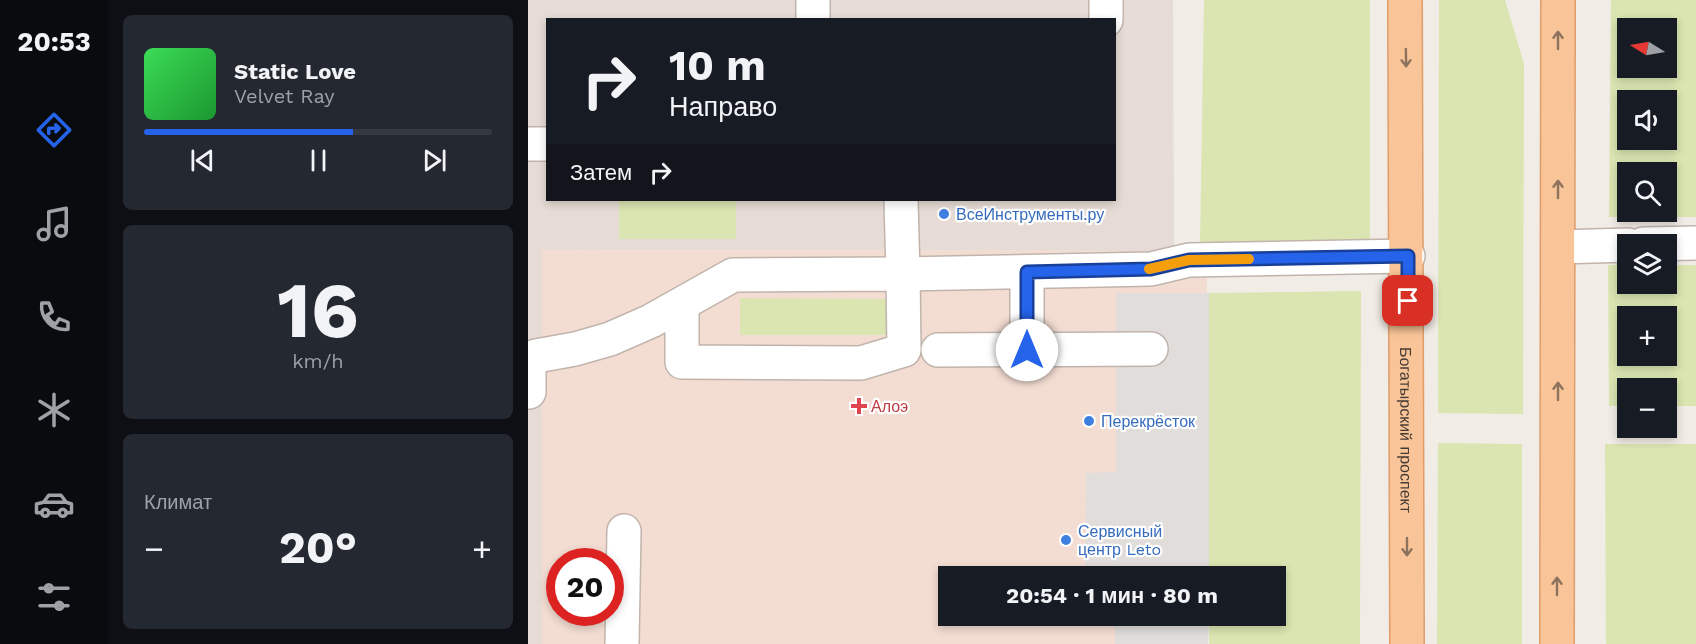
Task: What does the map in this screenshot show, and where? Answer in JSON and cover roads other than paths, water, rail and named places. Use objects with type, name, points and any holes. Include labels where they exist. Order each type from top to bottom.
[{"type":"main road","name":"Богатырский проспект","points":[[1405,0],[1408,256],[1407,644]]},
{"type":"main road","points":[[1557,644],[1558,0]]},
{"type":"lane","points":[[813,0],[813,18]]},
{"type":"lane","points":[[1106,0],[1106,18]]},
{"type":"lane","points":[[528,144],[546,144]]},
{"type":"lane","points":[[682,304],[682,362],[861,363],[904,350],[901,201]]},
{"type":"lane","points":[[1677,243],[1696,243]]},
{"type":"lane","points":[[1558,248],[1617,245]]},
{"type":"lane","points":[[529,392],[529,366],[536,356],[575,349],[610,339],[682,304],[733,275],[1151,269],[1189,260],[1408,256]]},
{"type":"lane","points":[[1027,272],[1027,350]]},
{"type":"lane","points":[[938,350],[1151,350]]},
{"type":"lane","points":[[622,644],[624,531]]},
{"type":"place","name":"ВсеИнструменты.ру","points":[[944,214]]},
{"type":"place","name":"Алоэ","points":[[859,406]]},
{"type":"place","name":"Перекрёсток","points":[[1089,421]]},
{"type":"place","name":"Сервисный центр Leto","points":[[1066,540]]}]
